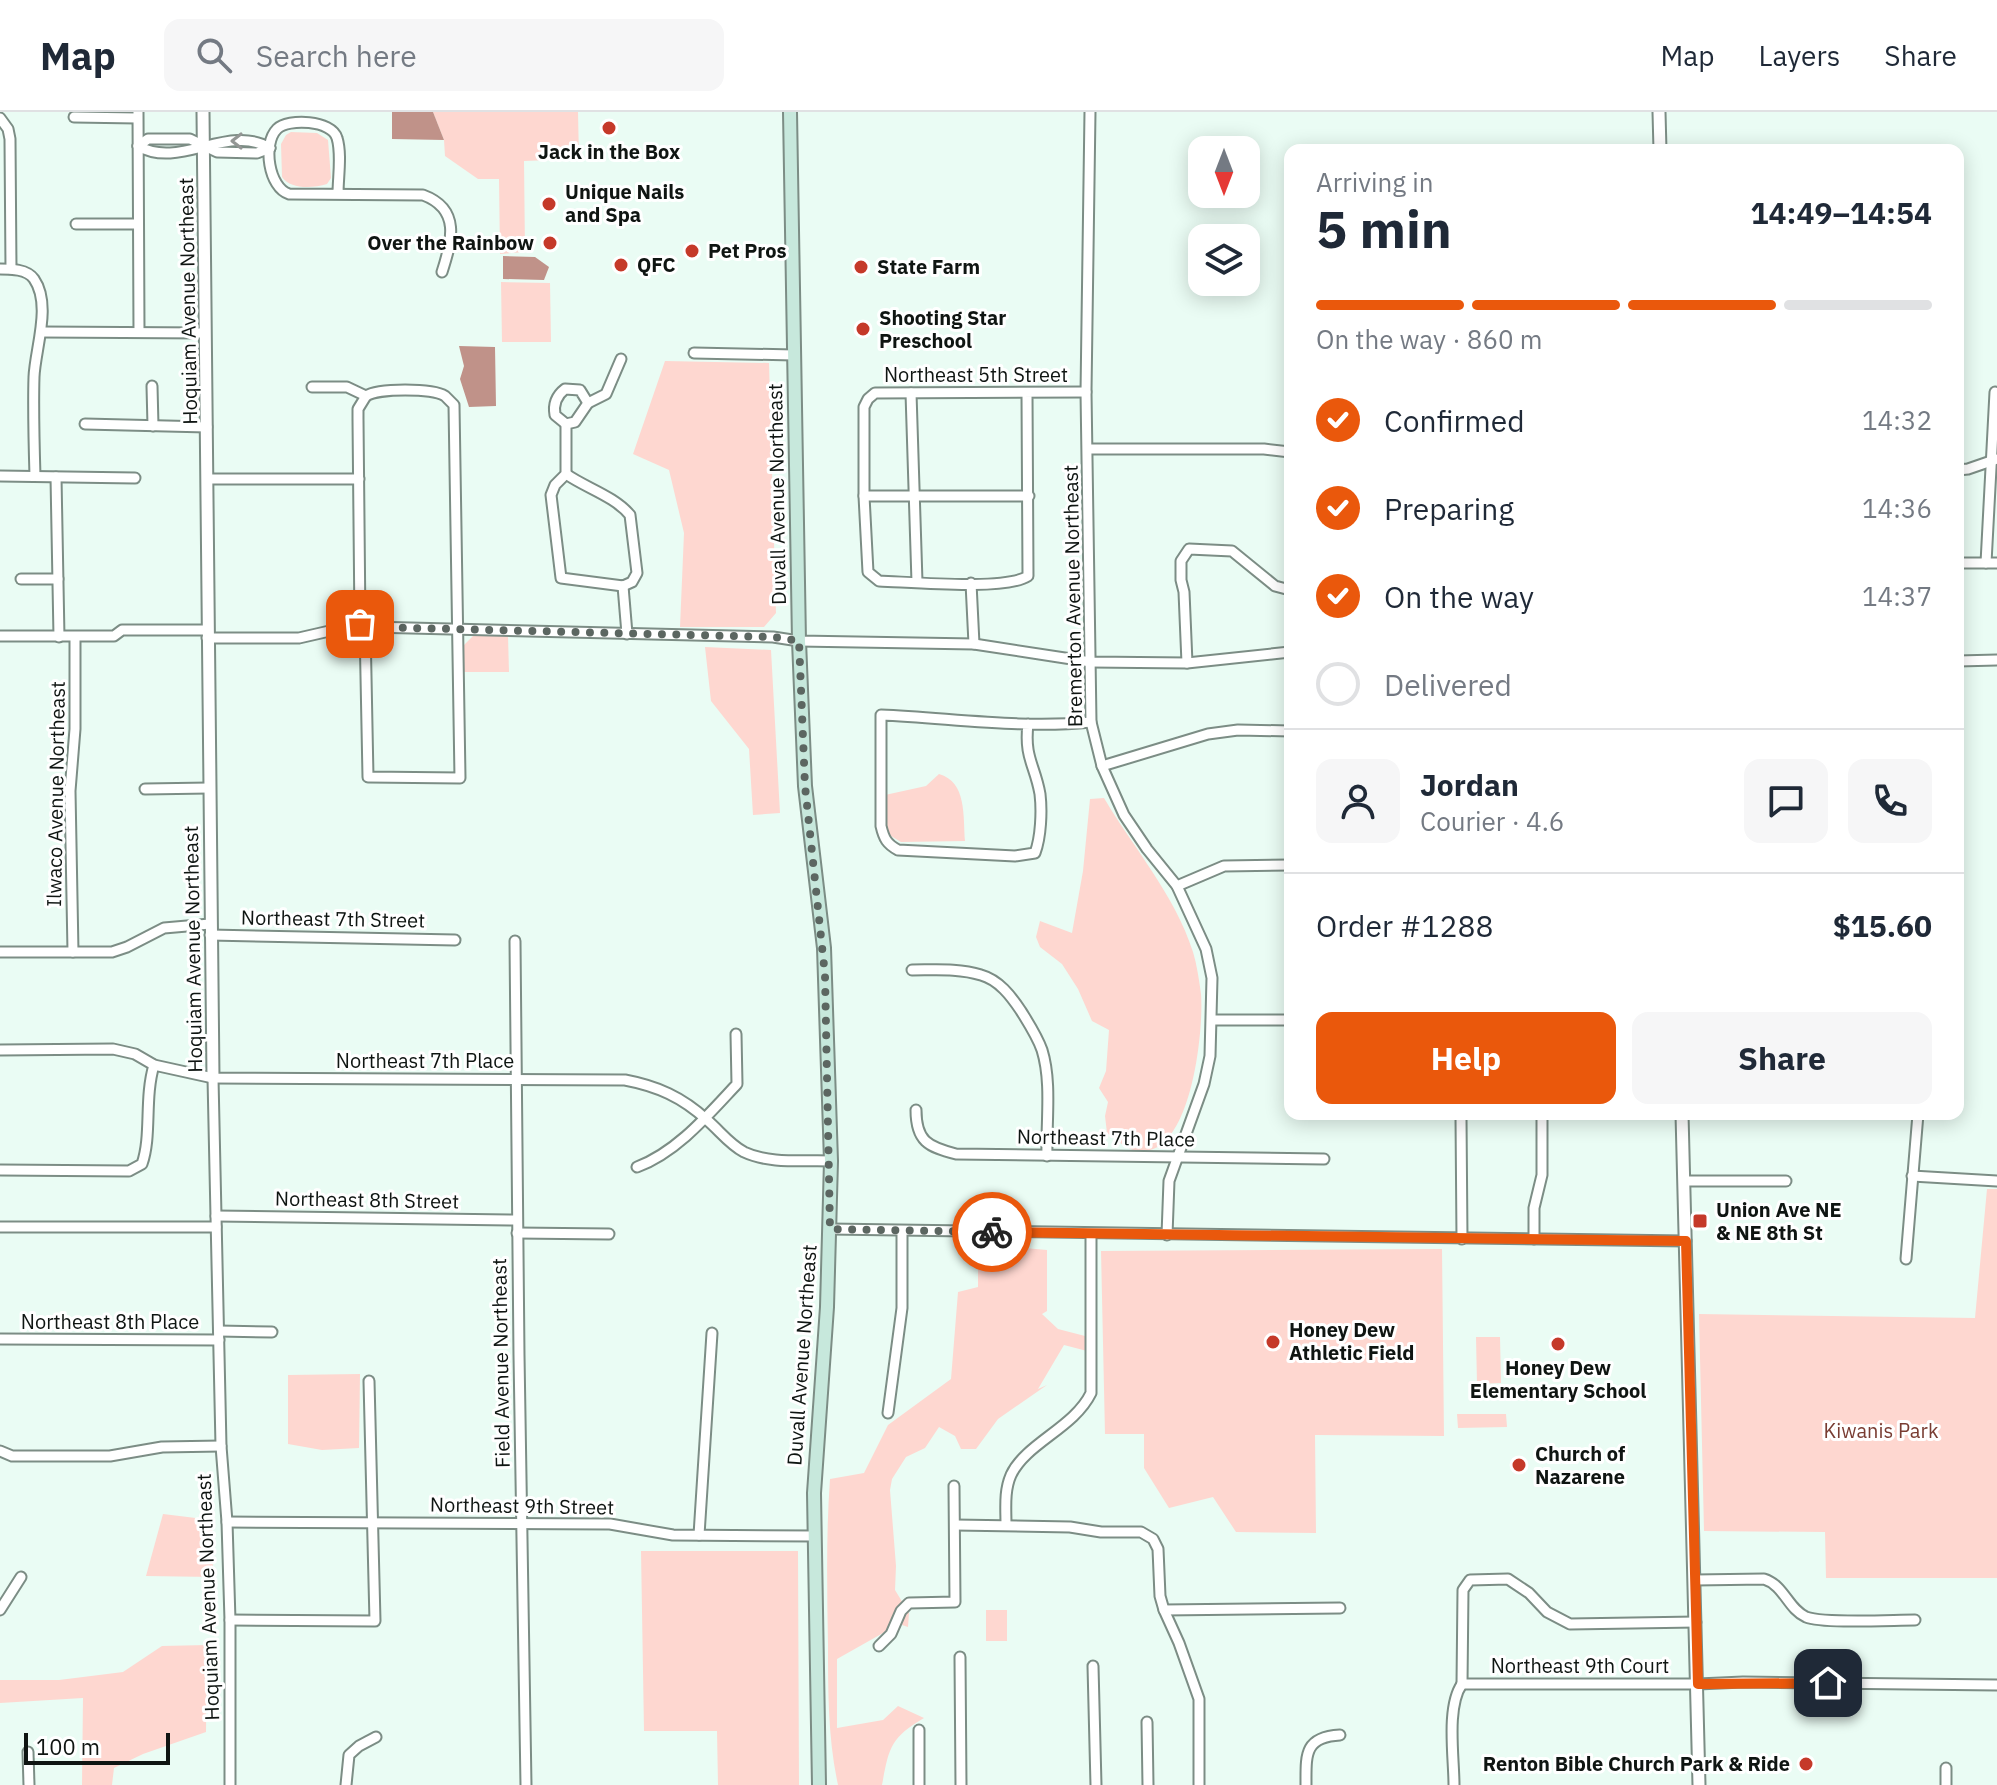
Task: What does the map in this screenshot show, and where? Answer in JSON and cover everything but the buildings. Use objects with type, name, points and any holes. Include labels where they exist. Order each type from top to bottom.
[{"type":"main road","name":"Duvall Avenue Northeast","points":[[790,112],[799,641],[805,786],[824,948],[831,1161],[830,1229],[816,1444],[819,1785]]},
{"type":"street","name":"Hoquiam Avenue Northeast","points":[[203,112],[210,930],[221,1446],[230,1620],[230,1785]]},
{"type":"street","name":"Bremerton Avenue Northeast","points":[[1090,112],[1086,392],[1091,722],[1102,766],[1124,815],[1177,886],[1206,949],[1212,978],[1210,1056],[1204,1084],[1169,1181],[1167,1235]]},
{"type":"street","points":[[1659,112],[1660,144]]},
{"type":"street","points":[[74,117],[137,115],[139,331]]},
{"type":"street","points":[[2,119],[10,139],[5,269],[28,273],[39,292],[42,332],[34,373],[35,476]]},
{"type":"street","points":[[338,194],[338,141],[331,128],[319,123],[282,125],[273,135],[270,148],[273,181],[282,192],[338,194],[423,195],[437,201],[450,221],[450,247],[442,272]]},
{"type":"street","points":[[138,146],[148,139],[190,139],[217,152],[257,153],[270,148]]},
{"type":"street","points":[[76,224],[138,224]]},
{"type":"street","points":[[42,332],[205,333]]},
{"type":"street","points":[[694,353],[794,355]]},
{"type":"street","points":[[566,424],[575,422],[588,403],[606,394],[621,359]]},
{"type":"street","points":[[152,386],[153,426]]},
{"type":"street","points":[[312,387],[347,387],[366,396]]},
{"type":"street","points":[[566,424],[555,415],[555,401],[560,393],[565,389],[580,390],[588,403]]},
{"type":"street","points":[[382,390],[437,393],[446,396],[454,405],[460,778],[368,777],[358,409],[366,396],[382,390]]},
{"type":"street","name":"Northeast 5th Street","points":[[864,496],[864,407],[875,393],[1086,392]]},
{"type":"street","points":[[1964,563],[1992,563],[1995,392]]},
{"type":"street","points":[[911,393],[917,582]]},
{"type":"street","points":[[1027,394],[1029,496],[1028,576],[1012,583],[917,582],[879,581],[868,572],[864,496],[1029,496]]},
{"type":"street","points":[[85,424],[207,427]]},
{"type":"street","points":[[566,424],[566,474],[555,485],[551,495],[561,578],[623,586],[632,582],[637,573],[630,515],[616,501],[566,474]]},
{"type":"street","points":[[1088,449],[1284,451]]},
{"type":"street","points":[[1964,469],[1994,460]]},
{"type":"street","points":[[0,476],[135,478]]},
{"type":"street","points":[[56,477],[59,637]]},
{"type":"street","points":[[208,479],[359,479]]},
{"type":"street","points":[[1187,663],[1181,580],[1184,554],[1189,549],[1232,551],[1275,586],[1284,588]]},
{"type":"street","points":[[21,579],[58,579]]},
{"type":"street","points":[[971,583],[974,644]]},
{"type":"street","points":[[623,586],[627,634]]},
{"type":"street","points":[[0,636],[114,636],[122,630],[299,638],[362,625],[773,637],[799,641],[974,644],[1091,662],[1187,663],[1284,653]]},
{"type":"street","name":"Ilwaco Avenue Northeast","points":[[73,952],[70,791],[75,729],[75,637]]},
{"type":"street","points":[[1964,661],[1997,660]]},
{"type":"street","points":[[1028,724],[1025,746],[1040,795],[1039,843],[1035,853],[1015,856],[898,850],[889,845],[881,826],[881,715],[1028,724],[1053,726],[1091,722]]},
{"type":"street","points":[[1102,766],[1208,734],[1238,730],[1284,731]]},
{"type":"street","points":[[145,789],[209,788]]},
{"type":"street","points":[[1177,886],[1224,866],[1284,865]]},
{"type":"street","name":"Northeast 7th Street","points":[[0,952],[112,952],[164,928],[455,940]]},
{"type":"street","name":"Field Avenue Northeast","points":[[515,941],[526,1785]]},
{"type":"street","points":[[912,970],[962,971],[983,975],[997,982],[1013,997],[1042,1051],[1046,1073],[1047,1156]]},
{"type":"street","points":[[1213,1020],[1284,1020]]},
{"type":"street","points":[[637,1167],[654,1161],[705,1118],[737,1084],[736,1034]]},
{"type":"street","name":"Northeast 7th Place","points":[[0,1050],[113,1049],[135,1054],[154,1065],[213,1078],[625,1080],[649,1084],[671,1093],[705,1118],[732,1145],[748,1154],[768,1159],[831,1161]]},
{"type":"street","points":[[0,1170],[129,1171],[142,1164],[148,1087],[154,1065]]},
{"type":"street","name":"Northeast 7th Place","points":[[916,1110],[916,1127],[923,1140],[936,1150],[956,1154],[1324,1159]]},
{"type":"street","points":[[1461,1120],[1462,1239]]},
{"type":"street","points":[[1534,1239],[1534,1208],[1542,1175],[1542,1120]]},
{"type":"street","points":[[1682,1120],[1699,1785]]},
{"type":"street","points":[[1906,1259],[1917,1120]]},
{"type":"street","points":[[1912,1176],[1997,1181]]},
{"type":"street","points":[[1685,1181],[1786,1181]]},
{"type":"street","name":"Northeast 8th Street","points":[[0,1227],[517,1220]]},
{"type":"street","points":[[830,1229],[1686,1241]]},
{"type":"street","points":[[888,1413],[902,1308],[902,1231]]},
{"type":"street","points":[[517,1233],[609,1234]]},
{"type":"street","points":[[1006,1525],[1006,1491],[1017,1464],[1079,1412],[1091,1393],[1091,1234]]},
{"type":"street","name":"Northeast 8th Place","points":[[0,1339],[219,1336],[272,1332]]},
{"type":"street","points":[[699,1535],[712,1333]]},
{"type":"street","points":[[230,1620],[375,1621],[369,1381]]},
{"type":"street","points":[[0,1451],[12,1456],[110,1456],[162,1447],[221,1446]]},
{"type":"street","points":[[879,1646],[891,1634],[901,1611],[909,1603],[955,1602],[954,1486]]},
{"type":"street","name":"Northeast 9th Street","points":[[227,1522],[372,1520],[610,1524],[673,1535],[815,1536]]},
{"type":"street","points":[[955,1525],[1141,1532],[1153,1539],[1158,1549],[1160,1596],[1164,1610],[1199,1699],[1199,1785]]},
{"type":"street","points":[[0,1610],[21,1577]]},
{"type":"street","points":[[1454,1785],[1453,1709],[1455,1694],[1462,1684],[1463,1590],[1470,1580],[1508,1579],[1529,1593],[1547,1612],[1570,1624],[1696,1622]]},
{"type":"street","points":[[1695,1580],[1764,1579],[1773,1582],[1798,1612],[1817,1619],[1915,1620]]},
{"type":"street","points":[[1164,1610],[1340,1608]]},
{"type":"street","points":[[960,1657],[961,1785]]},
{"type":"street","points":[[1093,1666],[1096,1785]]},
{"type":"street","name":"Northeast 9th Court","points":[[1462,1684],[1743,1682],[1997,1685]]},
{"type":"street","points":[[1147,1722],[1148,1785]]},
{"type":"street","points":[[919,1730],[919,1785]]},
{"type":"street","points":[[1306,1785],[1307,1752],[1312,1744],[1328,1736],[1340,1735]]},
{"type":"street","points":[[346,1785],[349,1755],[376,1737]]},
{"type":"street","points":[[28,1752],[29,1785]]},
{"type":"street","points":[[1946,1768],[1946,1785]]},
{"type":"green space","points":[[433,112],[578,112],[579,159],[524,161],[525,252],[500,254],[499,179],[478,179],[445,156],[444,140]]},
{"type":"green space","points":[[291,132],[317,133],[328,140],[331,178],[327,184],[297,186],[282,177],[281,144]]},
{"type":"green space","points":[[501,282],[550,283],[551,342],[502,342]]},
{"type":"green space","points":[[665,361],[769,363],[776,613],[764,627],[680,627],[684,533],[669,470],[633,454]]},
{"type":"green space","points":[[473,636],[508,636],[509,672],[464,672],[464,645]]},
{"type":"green space","points":[[705,647],[771,650],[780,813],[753,815],[749,749],[711,701]]},
{"type":"green space","points":[[939,774],[955,784],[959,792],[965,841],[901,842],[886,833],[885,795],[926,786]]},
{"type":"green space","points":[[1104,798],[1176,911],[1193,952],[1201,994],[1200,1036],[1190,1092],[1181,1117],[1169,1137],[1153,1149],[1133,1150],[1107,1133],[1105,1116],[1108,1102],[1099,1088],[1106,1071],[1109,1030],[1092,1021],[1078,989],[1062,964],[1040,947],[1036,937],[1040,921],[1072,933],[1083,871],[1090,799]]},
{"type":"green space","name":"Kiwanis Park","points":[[1987,1189],[1997,1189],[1997,1578],[1826,1578],[1825,1532],[1704,1531],[1699,1314],[1975,1318]]},
{"type":"green space","points":[[978,1244],[1047,1250],[1047,1311],[1042,1314],[1058,1329],[1085,1336],[1087,1351],[1064,1345],[1038,1389],[1047,1385],[998,1419],[976,1449],[961,1449],[955,1436],[939,1427],[925,1448],[906,1457],[892,1479],[895,1590],[909,1613],[908,1627],[899,1624],[837,1659],[837,1728],[883,1720],[898,1706],[924,1718],[904,1732],[893,1745],[882,1785],[838,1785],[829,1698],[827,1562],[830,1479],[864,1473],[888,1425],[951,1379],[958,1292],[978,1287]]},
{"type":"green space","name":"Honey Dew Athletic Field","points":[[1442,1249],[1444,1436],[1315,1435],[1316,1533],[1236,1532],[1213,1497],[1169,1508],[1144,1468],[1144,1434],[1105,1434],[1101,1251]]},
{"type":"green space","points":[[1476,1337],[1500,1337],[1501,1383],[1477,1384]]},
{"type":"green space","points":[[360,1374],[359,1448],[322,1450],[288,1444],[288,1375]]},
{"type":"green space","points":[[1457,1414],[1506,1414],[1507,1427],[1458,1428]]},
{"type":"green space","points":[[163,1514],[212,1520],[213,1577],[146,1576]]},
{"type":"green space","points":[[641,1551],[798,1551],[799,1785],[718,1785],[717,1731],[644,1731]]},
{"type":"green space","points":[[986,1610],[1007,1610],[1007,1641],[986,1641]]},
{"type":"green space","points":[[207,1645],[206,1732],[143,1754],[114,1768],[112,1785],[82,1785],[83,1698],[0,1703],[0,1680],[59,1680],[123,1672],[162,1646]]},
{"type":"shaded area","points":[[392,112],[433,112],[444,140],[392,139]]},
{"type":"shaded area","points":[[503,256],[535,257],[549,267],[544,280],[503,279]]},
{"type":"shaded area","points":[[459,346],[495,347],[496,406],[469,407],[460,379],[464,366]]},
{"type":"way so far","points":[[360,624],[371,627],[773,637],[799,641],[805,786],[824,948],[827,1002],[830,1229],[992,1232]]},
{"type":"place","name":"Jack in the Box","points":[[609,128]]},
{"type":"place","name":"Unique Nails and Spa","points":[[549,204]]},
{"type":"place","name":"Over the Rainbow","points":[[550,243]]},
{"type":"place","name":"Pet Pros","points":[[692,251]]},
{"type":"place","name":"QFC","points":[[621,265]]},
{"type":"place","name":"State Farm","points":[[861,267]]},
{"type":"place","name":"Shooting Star Preschool","points":[[863,329]]},
{"type":"place","name":"Union Ave NE & NE 8th St","points":[[1700,1221]]},
{"type":"place","name":"Honey Dew Athletic Field","points":[[1273,1342]]},
{"type":"place","name":"Honey Dew Elementary School","points":[[1558,1344]]},
{"type":"place","name":"Church of Nazarene","points":[[1519,1465]]},
{"type":"place","name":"Renton Bible Church Park & Ride","points":[[1806,1764]]},
{"type":"route","points":[[992,1232],[1686,1241],[1698,1684],[1828,1683]]}]
